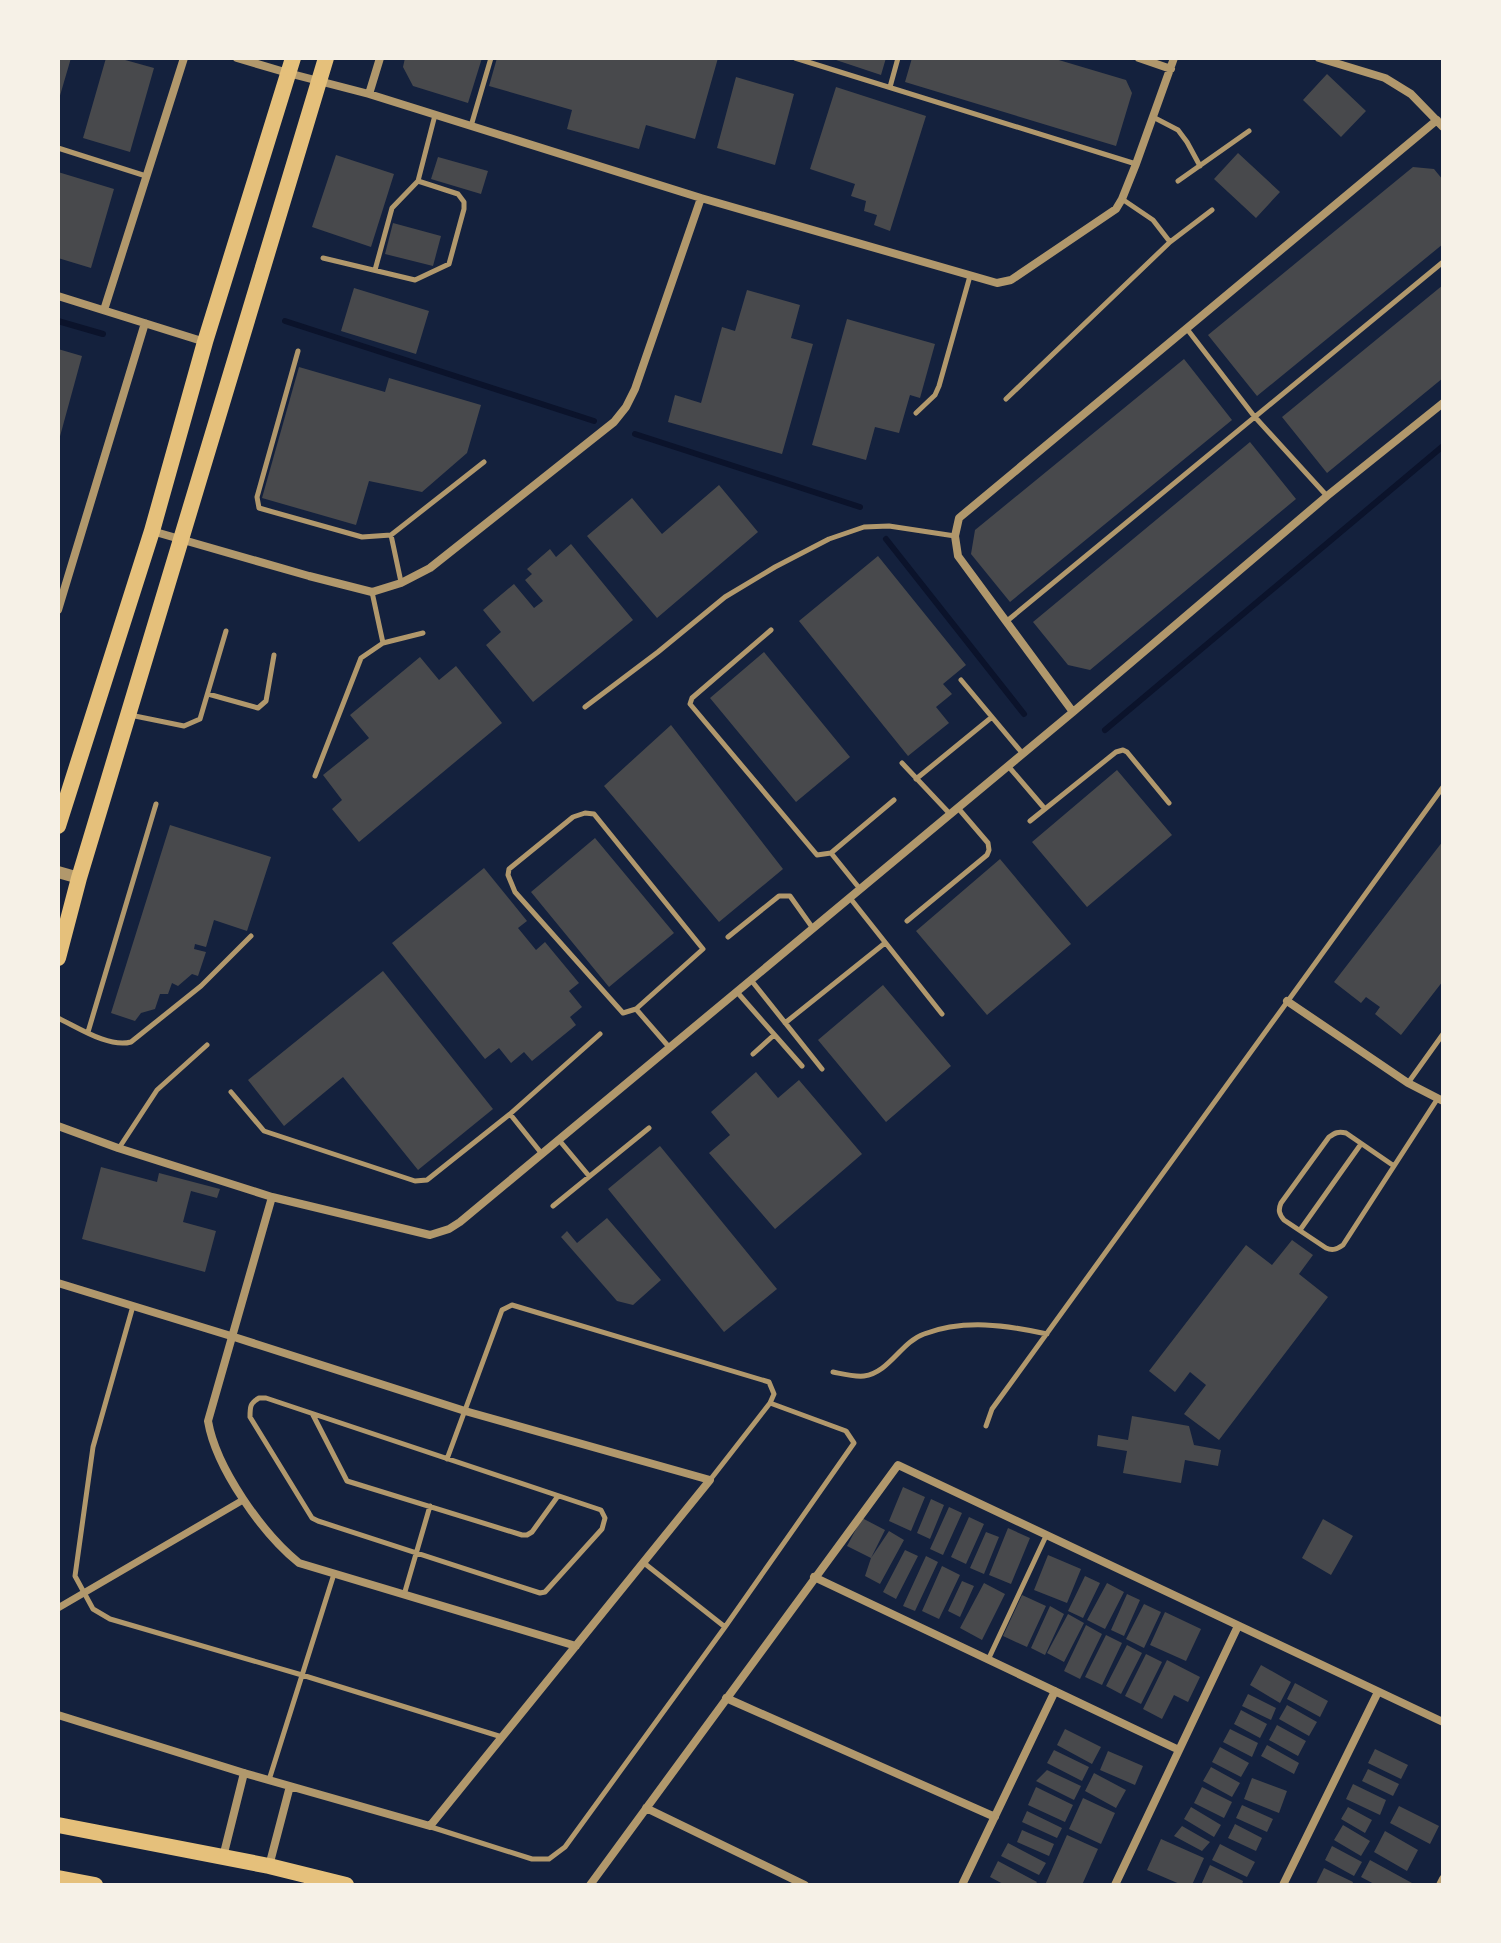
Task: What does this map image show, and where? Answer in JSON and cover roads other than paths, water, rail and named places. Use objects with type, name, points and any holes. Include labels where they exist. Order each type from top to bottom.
[{"type":"main road","points":[[58,958],[79,878],[326,58]]},
{"type":"main road","points":[[58,826],[152,531],[205,342],[290,66]]},
{"type":"main road","points":[[58,1825],[269,1866],[346,1885]]},
{"type":"main road","points":[[58,1878],[95,1885]]},
{"type":"street","points":[[104,310],[184,58]]},
{"type":"street","points":[[237,58],[290,66],[319,81],[435,114],[701,198],[997,283],[1011,280],[1116,209],[1136,164],[1174,58]]},
{"type":"street","points":[[369,94],[380,58]]},
{"type":"street","points":[[1139,58],[1171,69]]},
{"type":"street","points":[[1073,712],[958,556],[955,536],[959,518],[1440,124],[1411,94],[1385,78],[1319,58]]},
{"type":"street","points":[[152,531],[372,592],[401,583],[430,568],[614,422],[626,407],[701,198]]},
{"type":"street","points":[[58,296],[205,342]]},
{"type":"street","points":[[58,610],[145,323]]},
{"type":"street","points":[[58,1126],[272,1197],[430,1235],[449,1229],[1023,754],[1327,496],[1443,403]]},
{"type":"street","points":[[58,872],[79,878]]},
{"type":"street","points":[[1287,1001],[1408,1083],[1441,1099]]},
{"type":"street","points":[[272,1197],[208,1421],[211,1437],[237,1492],[285,1552],[299,1563],[576,1646]]},
{"type":"street","points":[[58,1283],[465,1411],[710,1480],[430,1826],[58,1715]]},
{"type":"street","points":[[590,1885],[898,1465],[1443,1722]]},
{"type":"street","points":[[58,1608],[243,1500]]},
{"type":"street","points":[[814,1577],[1179,1750]]},
{"type":"street","points":[[1118,1884],[1238,1626]]},
{"type":"street","points":[[962,1885],[1055,1691]]},
{"type":"street","points":[[1283,1885],[1378,1692]]},
{"type":"street","points":[[726,1698],[995,1817]]},
{"type":"street","points":[[223,1857],[244,1773]]},
{"type":"street","points":[[269,1866],[290,1786]]},
{"type":"street","points":[[646,1808],[805,1885]]},
{"type":"street","points":[[1440,1885],[1443,1879]]},
{"type":"lane","points":[[471,126],[491,58]]},
{"type":"lane","points":[[795,58],[1136,164]]},
{"type":"lane","points":[[890,87],[898,58]]},
{"type":"lane","points":[[375,270],[392,208],[418,181],[435,114]]},
{"type":"lane","points":[[1153,117],[1178,130],[1200,166]]},
{"type":"lane","points":[[1178,181],[1249,131]]},
{"type":"lane","points":[[58,148],[146,176]]},
{"type":"lane","points":[[323,258],[415,280],[449,264],[464,202],[458,194],[418,181]]},
{"type":"lane","points":[[1122,199],[1153,220],[1170,242]]},
{"type":"lane","points":[[1006,399],[1170,242],[1212,210]]},
{"type":"lane","points":[[1007,621],[1443,262]]},
{"type":"lane","points":[[916,413],[935,395],[939,386],[970,275]]},
{"type":"lane","points":[[1187,329],[1254,416],[1327,496]]},
{"type":"lane","points":[[298,351],[257,497],[259,508],[362,537],[391,535],[484,462]]},
{"type":"lane","points":[[585,707],[725,597],[829,539],[864,527],[889,526],[955,536]]},
{"type":"lane","points":[[391,535],[401,583]]},
{"type":"lane","points":[[372,592],[383,643]]},
{"type":"lane","points":[[771,630],[692,698],[690,704],[817,855],[831,853],[894,800]]},
{"type":"lane","points":[[129,715],[184,726],[200,719],[226,631]]},
{"type":"lane","points":[[315,776],[361,658],[383,643],[423,633]]},
{"type":"lane","points":[[208,694],[258,708],[266,701],[274,655]]},
{"type":"lane","points":[[961,680],[1023,754]]},
{"type":"lane","points":[[916,779],[992,717]]},
{"type":"lane","points":[[1030,821],[1116,752],[1123,750],[1169,803]]},
{"type":"lane","points":[[902,763],[950,814]]},
{"type":"lane","points":[[1008,766],[1045,809]]},
{"type":"lane","points":[[986,1426],[992,1409],[1443,787]]},
{"type":"lane","points":[[88,1032],[156,804]]},
{"type":"lane","points":[[907,921],[987,855],[988,843],[958,808]]},
{"type":"lane","points":[[585,813],[594,814],[703,949],[636,1009],[623,1013],[515,892],[508,875],[509,869],[562,825],[585,813]]},
{"type":"lane","points":[[831,853],[860,889]]},
{"type":"lane","points":[[728,937],[779,896],[785,895],[790,896],[813,928]]},
{"type":"lane","points":[[850,898],[942,1014]]},
{"type":"lane","points":[[58,1018],[109,1042],[131,1042],[201,986],[251,936]]},
{"type":"lane","points":[[785,1023],[885,943]]},
{"type":"lane","points":[[751,980],[822,1069]]},
{"type":"lane","points":[[737,992],[802,1066]]},
{"type":"lane","points":[[636,1009],[670,1048]]},
{"type":"lane","points":[[231,1092],[264,1131],[415,1181],[427,1180],[510,1114],[600,1034]]},
{"type":"lane","points":[[1408,1083],[1443,1034]]},
{"type":"lane","points":[[753,1054],[774,1035]]},
{"type":"lane","points":[[118,1148],[157,1090],[207,1045]]},
{"type":"lane","points":[[1394,1166],[1340,1132],[1329,1137],[1281,1203],[1280,1215],[1326,1248],[1338,1249],[1441,1099]]},
{"type":"lane","points":[[510,1114],[542,1154]]},
{"type":"lane","points":[[553,1206],[649,1128]]},
{"type":"lane","points":[[559,1140],[589,1176]]},
{"type":"lane","points":[[1300,1230],[1361,1144]]},
{"type":"lane","points":[[447,1459],[502,1310],[512,1305],[769,1382],[774,1394],[770,1403],[710,1480]]},
{"type":"lane","points":[[133,1306],[93,1447],[75,1576],[93,1609],[110,1619],[502,1737]]},
{"type":"lane","points":[[833,1372],[864,1376],[875,1373],[922,1334],[959,1325],[979,1323],[1047,1334]]},
{"type":"lane","points":[[266,1398],[313,1414],[601,1510],[605,1518],[602,1529],[545,1592],[540,1593],[318,1521],[312,1518],[250,1417],[250,1407],[253,1401],[266,1398]]},
{"type":"lane","points":[[430,1826],[532,1859],[549,1859],[565,1847],[854,1443],[846,1431],[770,1403]]},
{"type":"lane","points":[[313,1414],[347,1481],[522,1535],[532,1532],[558,1496]]},
{"type":"lane","points":[[404,1595],[430,1506]]},
{"type":"lane","points":[[988,1660],[1047,1535]]},
{"type":"lane","points":[[644,1563],[725,1627]]},
{"type":"lane","points":[[269,1780],[334,1574]]},
{"type":"waterway","points":[[58,321],[103,334]]},
{"type":"waterway","points":[[285,321],[594,421]]},
{"type":"waterway","points":[[635,434],[860,507]]},
{"type":"waterway","points":[[1105,730],[1443,446]]},
{"type":"waterway","points":[[886,539],[1024,714]]}]
